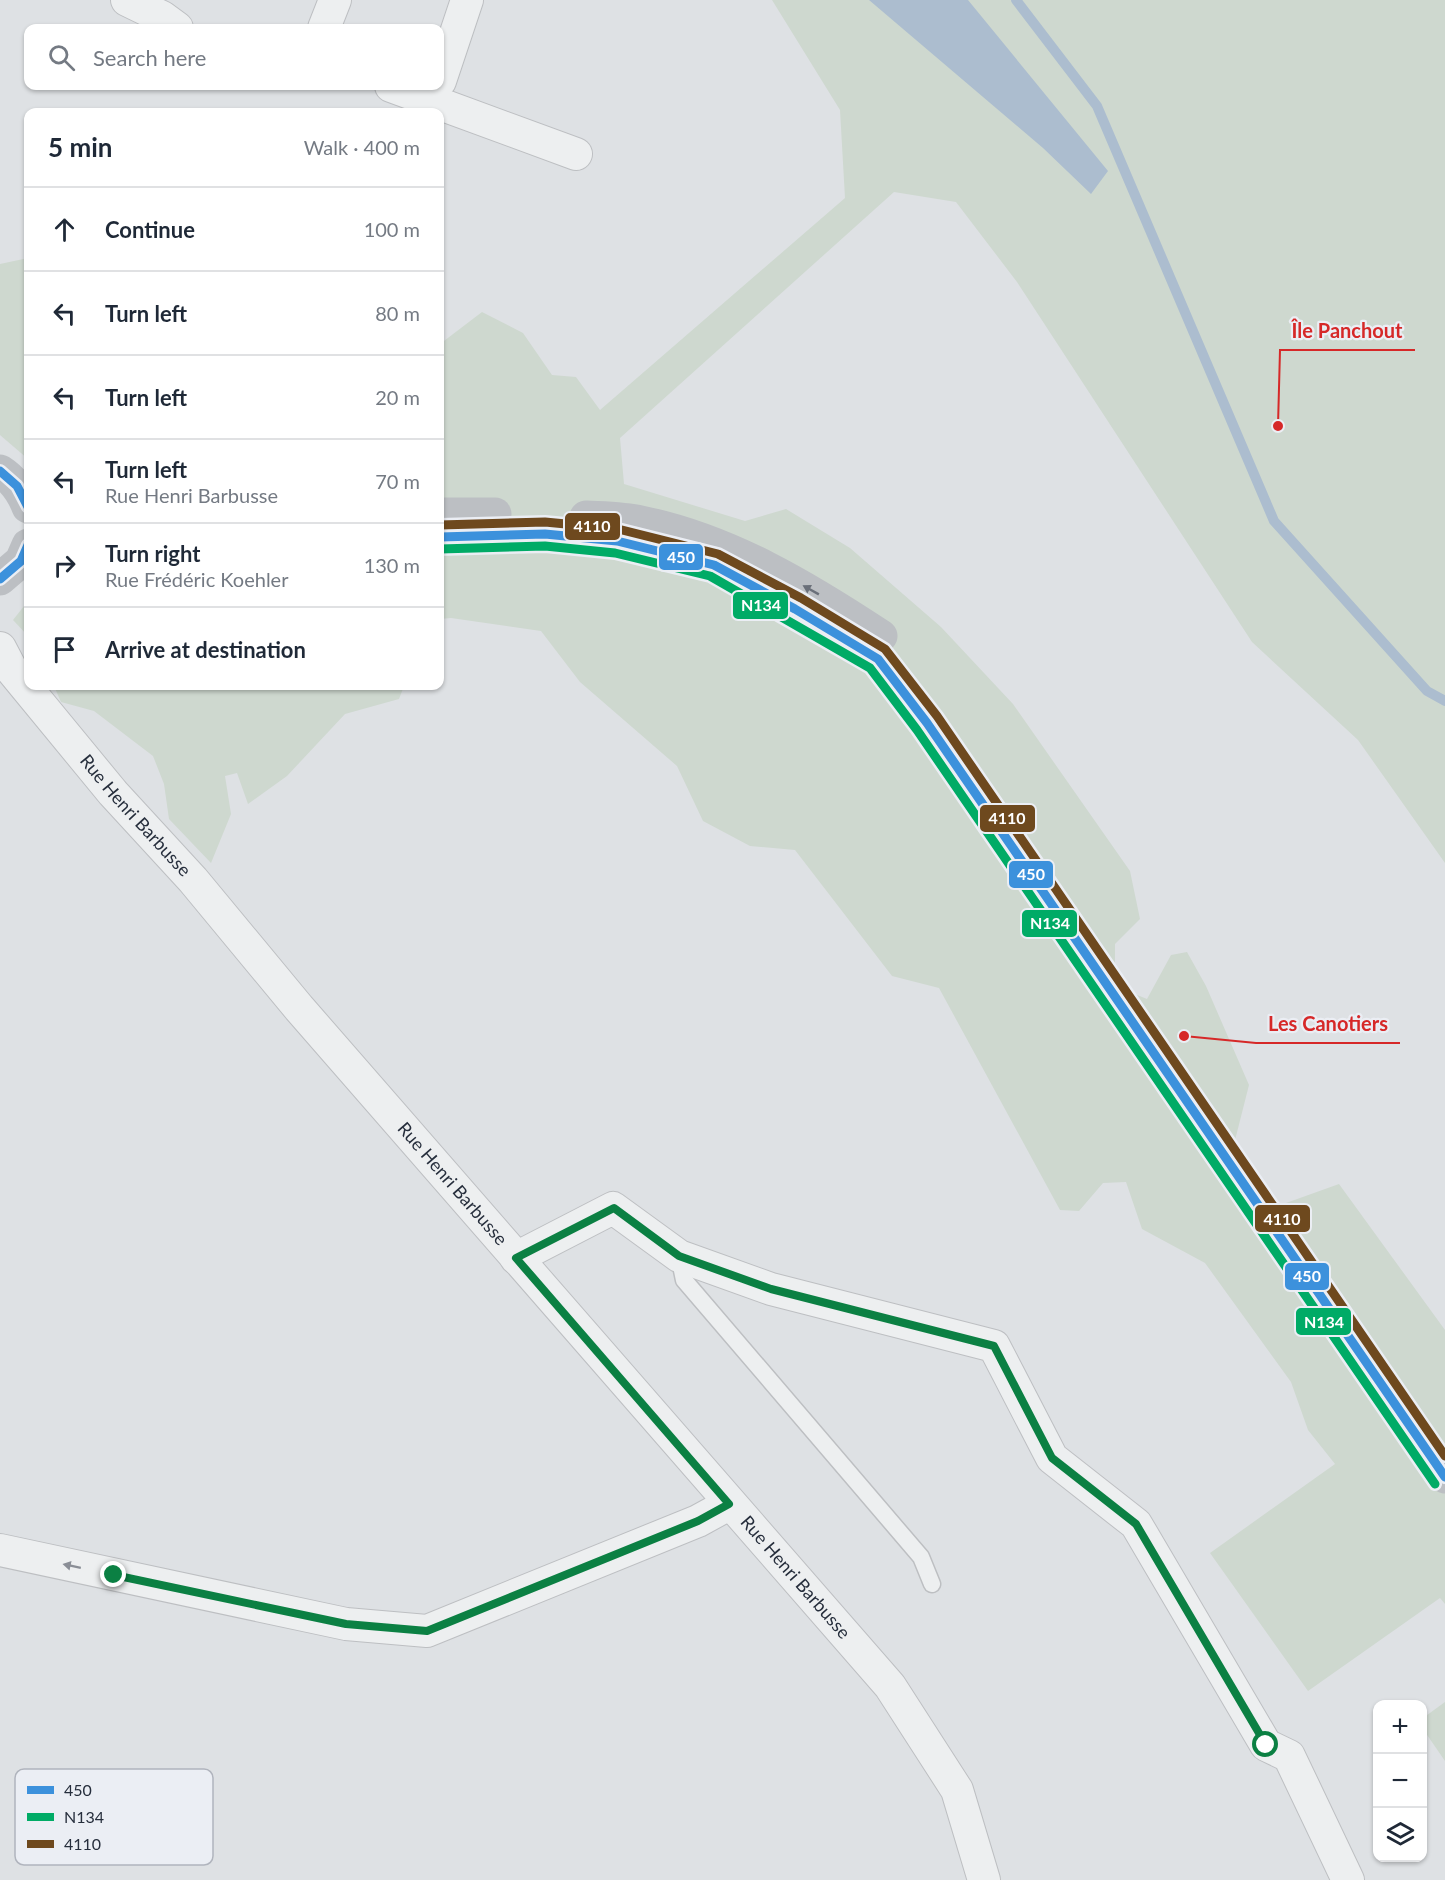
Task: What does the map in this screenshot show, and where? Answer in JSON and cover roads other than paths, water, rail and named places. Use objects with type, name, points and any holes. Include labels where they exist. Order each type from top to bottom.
[{"type":"street","points":[[127,0],[172,24]]},
{"type":"street","points":[[326,24],[335,0]]},
{"type":"street","points":[[444,68],[467,0]]},
{"type":"street","points":[[439,90],[576,154]]},
{"type":"street","points":[[0,471],[12,479],[24,495]]},
{"type":"street","points":[[444,514],[549,514],[640,522],[726,547],[815,592],[890,643],[1047,873],[1176,1055],[1208,1105],[1445,1440]]},
{"type":"street","points":[[444,537],[557,535],[617,541],[714,566],[795,609],[878,659],[927,723],[1445,1477]]},
{"type":"street","points":[[0,579],[21,561],[24,554]]},
{"type":"street","name":"Rue Henri Barbusse","points":[[0,648],[11,669],[24,685]]},
{"type":"street","name":"Rue Henri Barbusse","points":[[28,690],[113,793],[193,880],[299,1008],[890,1686],[957,1790],[984,1880]]},
{"type":"street","points":[[516,1258],[614,1208],[679,1256],[771,1289],[994,1346],[1052,1458],[1136,1524],[1266,1745],[1289,1756],[1348,1880]]},
{"type":"street","points":[[0,1550],[346,1624],[427,1631],[698,1521],[729,1504]]},
{"type":"lane","points":[[679,1256],[684,1280],[921,1557],[932,1584]]},
{"type":"water","points":[[869,0],[968,0],[1108,171],[1091,194],[1043,148]]},
{"type":"waterway","points":[[1016,0],[1097,106],[1274,521],[1427,691],[1445,701]]},
{"type":"place","name":"Île Panchout","points":[[1278,426]]},
{"type":"place","name":"Les Canotiers","points":[[1184,1036]]}]
